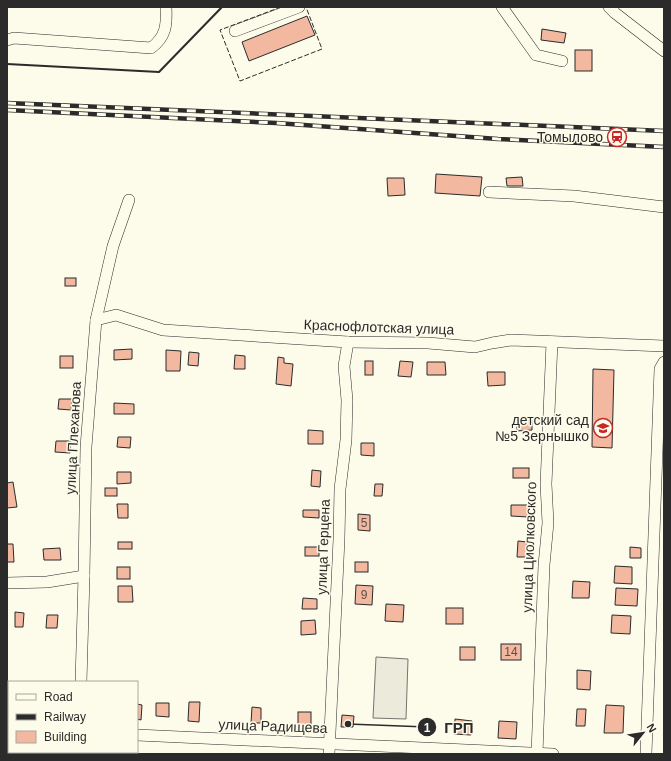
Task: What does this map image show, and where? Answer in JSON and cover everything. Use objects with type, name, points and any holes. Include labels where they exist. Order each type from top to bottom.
[{"type":"street","points":[[7,40],[14,38],[152,48],[159,43],[165,31],[166,7]]},
{"type":"street","points":[[235,31],[299,7]]},
{"type":"street","points":[[502,7],[536,56],[562,60]]},
{"type":"street","points":[[613,9],[664,52]]},
{"type":"street","points":[[490,192],[574,196],[664,207]]},
{"type":"street","name":"улица Плеханова","points":[[81,681],[86,448],[96,320],[113,246],[129,200]]},
{"type":"street","name":"Краснофлотская улица","points":[[96,320],[116,315],[163,330],[348,342],[428,343],[475,347],[511,340],[664,346]]},
{"type":"street","name":"улица Герцена","points":[[329,749],[340,489],[346,440],[347,400],[344,366],[348,342]]},
{"type":"street","name":"улица Циолковского","points":[[537,754],[544,565],[548,523],[546,484],[552,342]]},
{"type":"street","points":[[646,754],[660,369],[664,362]]},
{"type":"street","points":[[7,583],[47,582],[84,576]]},
{"type":"street","name":"улица Радищева","points":[[138,735],[329,749],[552,754]]},
{"type":"shaded area","points":[[376,657],[408,659],[406,719],[373,718]]},
{"type":"building","points":[[307,16],[315,35],[249,61],[242,42]]},
{"type":"building","points":[[542,29],[566,33],[564,43],[541,40]]},
{"type":"building","points":[[575,50],[592,50],[592,71],[575,71]]},
{"type":"building","points":[[436,174],[482,177],[480,196],[435,193]]},
{"type":"building","points":[[522,177],[523,186],[507,186],[506,178]]},
{"type":"building","points":[[387,178],[404,178],[405,195],[388,196]]},
{"type":"building","points":[[65,278],[76,278],[76,286],[65,286]]},
{"type":"building","points":[[132,349],[132,359],[114,360],[114,350]]},
{"type":"building","points":[[166,350],[181,351],[180,371],[166,371]]},
{"type":"building","points":[[189,352],[199,353],[198,366],[188,365]]},
{"type":"building","points":[[235,355],[245,356],[245,369],[234,369]]},
{"type":"building","points":[[60,356],[73,356],[73,368],[60,368]]},
{"type":"building","points":[[278,357],[284,358],[284,363],[293,364],[291,386],[276,384]]},
{"type":"building","points":[[365,361],[373,361],[373,375],[365,375]]},
{"type":"building","points":[[400,361],[413,362],[411,377],[398,376]]},
{"type":"building","points":[[427,362],[445,362],[446,375],[427,375]]},
{"type":"building","points":[[593,369],[614,370],[612,448],[592,447]]},
{"type":"building","points":[[487,372],[505,372],[505,385],[488,386]]},
{"type":"building","points":[[59,399],[72,399],[71,410],[58,409]]},
{"type":"building","points":[[114,403],[134,404],[134,414],[114,414]]},
{"type":"building","points":[[517,420],[532,420],[532,430],[517,431]]},
{"type":"building","points":[[308,430],[323,431],[323,444],[308,444]]},
{"type":"building","points":[[118,437],[131,437],[130,448],[117,447]]},
{"type":"building","points":[[56,441],[71,441],[70,453],[55,452]]},
{"type":"building","points":[[361,443],[374,443],[374,456],[361,455]]},
{"type":"building","points":[[513,468],[529,468],[529,478],[513,478]]},
{"type":"building","points":[[312,470],[321,471],[320,487],[311,486]]},
{"type":"building","points":[[117,472],[131,472],[131,483],[117,484]]},
{"type":"building","points":[[13,482],[17,507],[7,508],[7,483]]},
{"type":"building","points":[[375,484],[383,484],[382,496],[374,496]]},
{"type":"building","points":[[105,488],[117,488],[117,496],[105,496]]},
{"type":"building","points":[[117,504],[128,504],[128,518],[118,518]]},
{"type":"building","points":[[511,505],[528,505],[528,517],[511,516]]},
{"type":"building","points":[[303,510],[319,510],[319,518],[303,517]]},
{"type":"building","points":[[358,514],[370,515],[370,531],[358,530]]},
{"type":"building","points":[[518,541],[527,542],[527,557],[517,557]]},
{"type":"building","points":[[118,542],[132,542],[132,549],[118,549]]},
{"type":"building","points":[[7,544],[13,544],[14,562],[7,562]]},
{"type":"building","points":[[305,547],[319,547],[319,556],[305,556]]},
{"type":"building","points":[[630,547],[641,548],[641,558],[630,558]]},
{"type":"building","points":[[60,548],[61,560],[44,560],[43,549]]},
{"type":"building","points":[[355,562],[368,562],[368,572],[355,572]]},
{"type":"building","points":[[615,566],[632,567],[632,584],[614,583]]},
{"type":"building","points":[[117,567],[130,567],[130,579],[117,579]]},
{"type":"building","points":[[573,581],[590,582],[589,598],[572,598]]},
{"type":"building","points":[[356,585],[373,586],[372,605],[355,604]]},
{"type":"building","points":[[118,586],[132,586],[133,602],[118,602]]},
{"type":"building","points":[[616,588],[638,589],[637,606],[615,605]]},
{"type":"building","points":[[303,598],[317,599],[317,609],[302,609]]},
{"type":"building","points":[[386,604],[404,605],[403,622],[385,621]]},
{"type":"building","points":[[446,608],[463,608],[463,624],[446,624]]},
{"type":"building","points":[[15,612],[24,613],[23,627],[15,627]]},
{"type":"building","points":[[47,615],[58,615],[57,628],[46,628]]},
{"type":"building","points":[[612,615],[631,616],[630,634],[611,633]]},
{"type":"building","points":[[315,620],[316,634],[301,635],[301,621]]},
{"type":"building","points":[[501,644],[521,644],[521,660],[501,660]]},
{"type":"building","points":[[460,647],[475,647],[475,660],[460,660]]},
{"type":"building","points":[[577,670],[591,671],[590,690],[577,689]]},
{"type":"building","points":[[189,702],[200,702],[199,722],[188,721]]},
{"type":"building","points":[[156,703],[169,703],[169,717],[156,716]]},
{"type":"building","points":[[138,704],[142,705],[141,720],[138,719]]},
{"type":"building","points":[[606,705],[624,706],[623,733],[604,733]]},
{"type":"building","points":[[252,707],[261,708],[261,723],[251,723]]},
{"type":"building","points":[[577,709],[586,709],[585,726],[576,726]]},
{"type":"building","points":[[298,712],[311,712],[311,726],[298,726]]},
{"type":"building","points":[[342,715],[354,716],[353,727],[341,727]]},
{"type":"building","points":[[455,719],[472,721],[471,735],[454,734]]},
{"type":"building","points":[[499,721],[517,722],[516,739],[498,738]]},
{"type":"railway","points":[[7,103],[664,131]]},
{"type":"railway","points":[[7,110],[276,123],[498,139],[664,147]]},
{"type":"fence","points":[[281,7],[220,30],[240,81],[322,49],[306,7]]},
{"type":"wall","points":[[7,64],[159,72],[222,7]]},
{"type":"place","name":"Томылово","points":[[617,137]]},
{"type":"place","name":"детский сад №5 Зернышко","points":[[603,428]]},
{"type":"place","name":"ГРП","points":[[348,724]]}]
